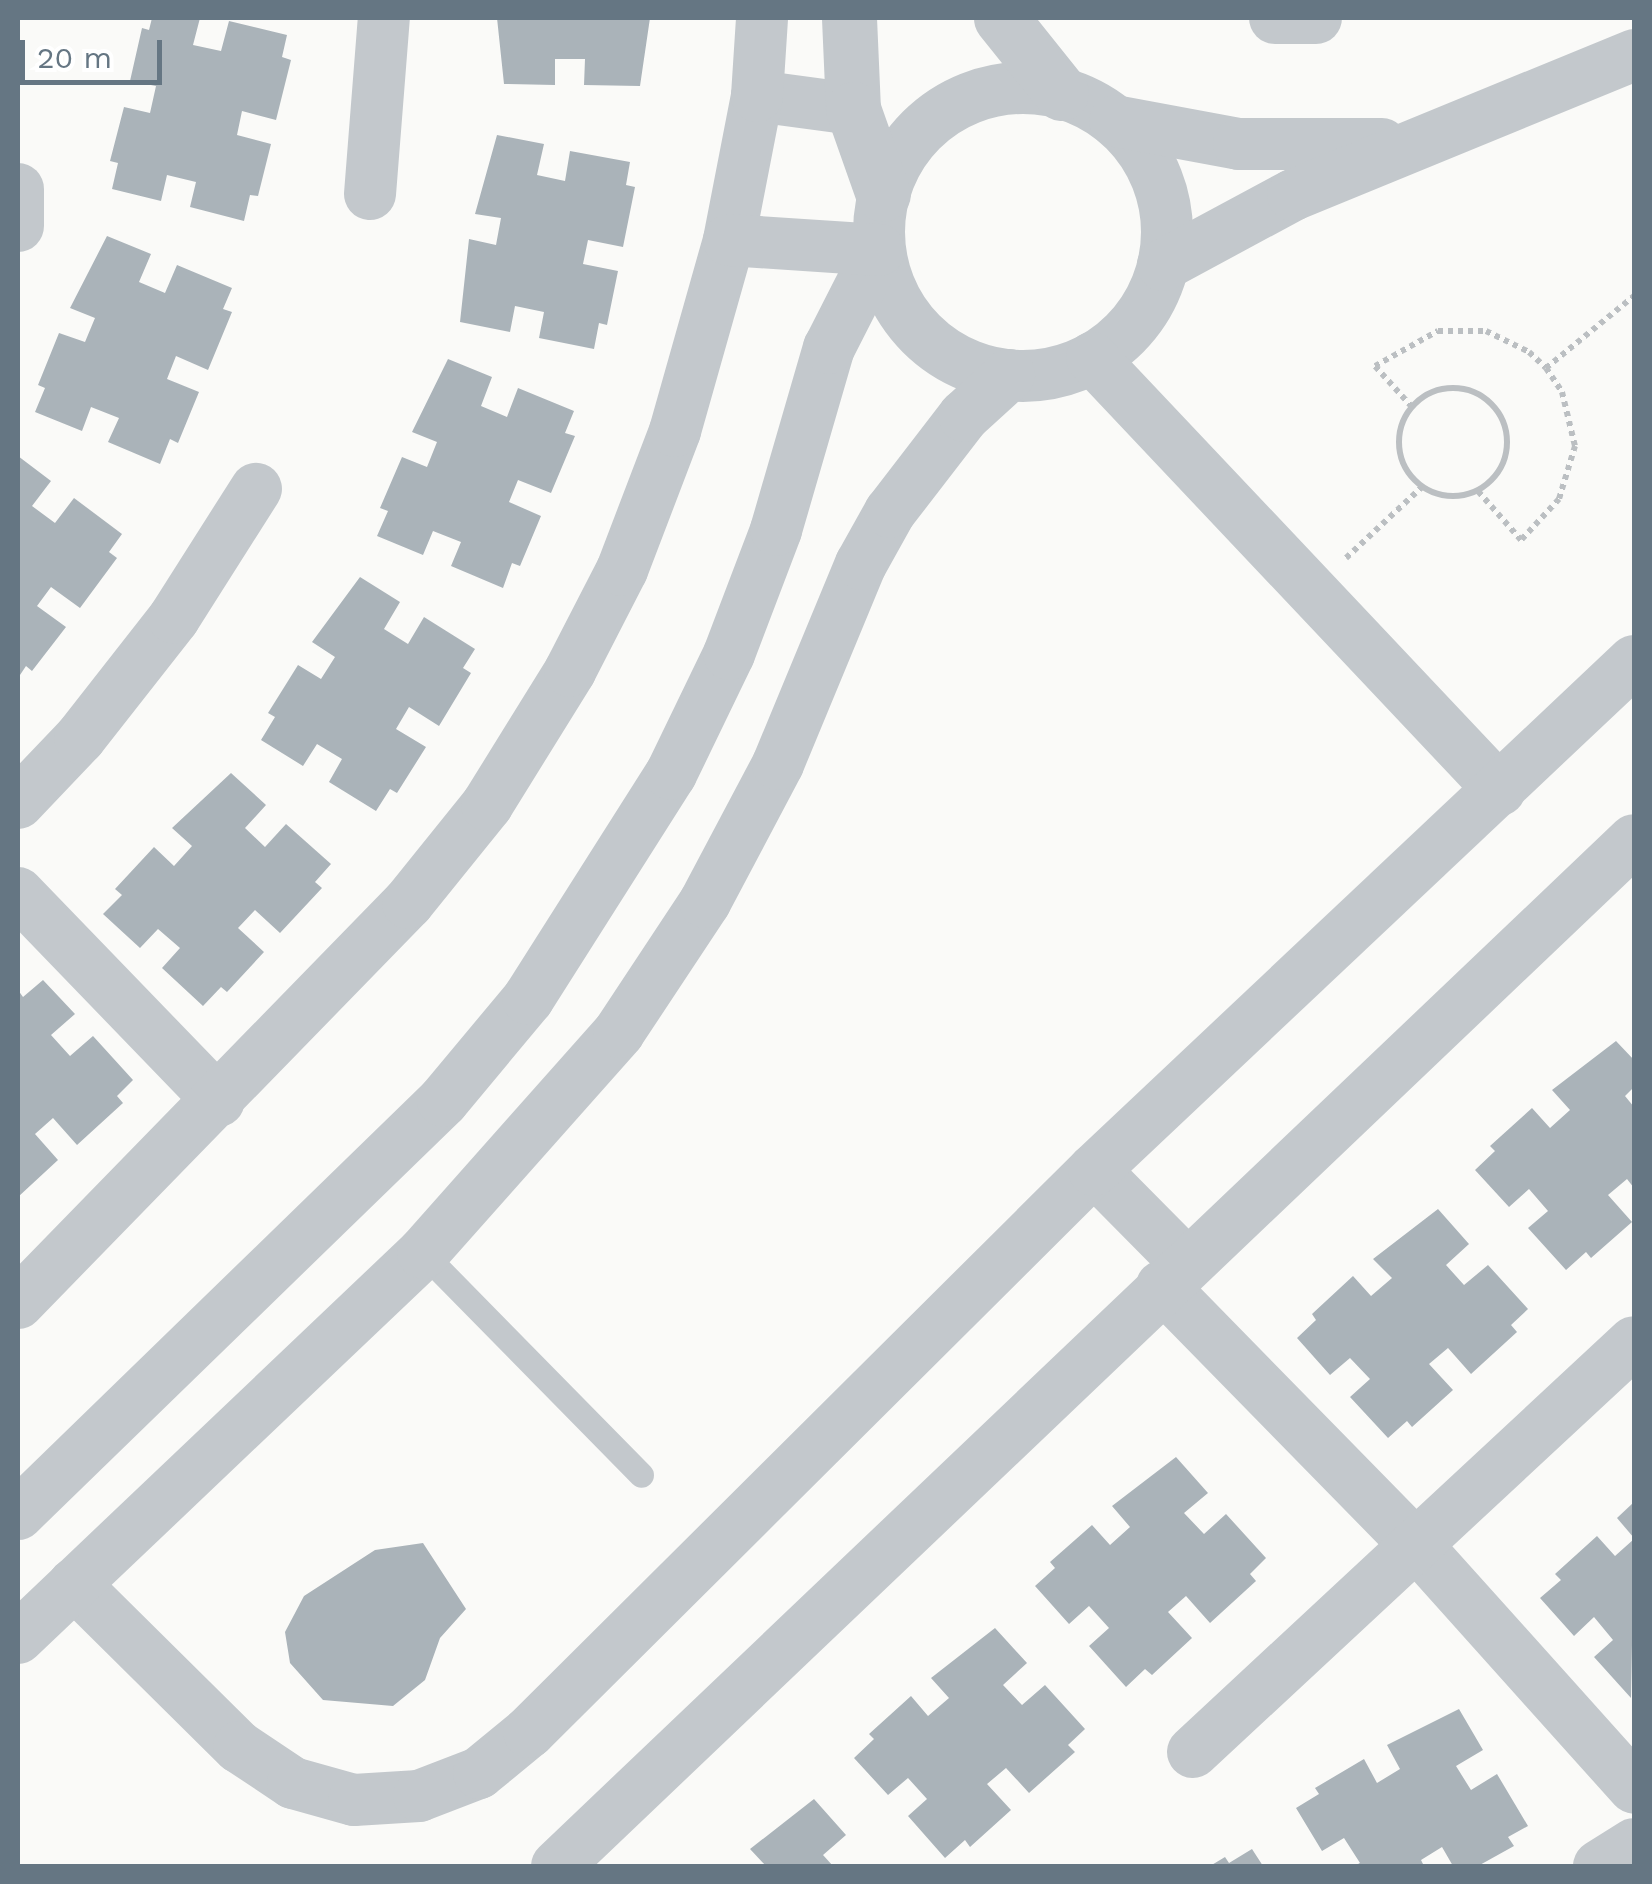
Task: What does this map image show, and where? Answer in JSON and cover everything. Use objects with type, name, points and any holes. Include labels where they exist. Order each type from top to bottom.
[{"type":"street","points":[[370,194],[384,18]]},
{"type":"street","points":[[18,1303],[408,903],[487,805],[570,671],[622,570],[676,431],[729,240],[758,96],[762,18]]},
{"type":"street","points":[[850,18],[854,109],[884,194]]},
{"type":"street","points":[[1001,18],[1061,93],[1115,121],[1224,142],[1303,148],[1428,138]]},
{"type":"street","points":[[1275,18],[1316,18]]},
{"type":"street","points":[[1163,265],[1293,196],[1634,54]]},
{"type":"street","points":[[18,1514],[443,1101],[528,998],[604,889],[672,774],[729,654],[776,530],[829,348],[879,250],[884,194],[898,159],[951,107],[986,92],[1061,93]]},
{"type":"street","points":[[758,96],[854,109]]},
{"type":"street","points":[[879,250],[901,310],[922,335],[962,362],[1008,376],[1065,369],[1092,358],[1124,334],[1148,302],[1163,265],[1167,225],[1160,186],[1142,150],[1115,121]]},
{"type":"street","points":[[18,190],[18,226]]},
{"type":"street","points":[[729,240],[879,250]]},
{"type":"street","points":[[1092,358],[1500,790]]},
{"type":"street","points":[[18,1638],[423,1253],[630,1016],[706,902],[778,764],[861,564],[890,512],[964,416],[1008,376]]},
{"type":"street","points":[[18,803],[80,738],[174,618],[256,489]]},
{"type":"street","points":[[74,1584],[239,1748],[293,1783],[370,1799],[419,1796],[479,1773],[529,1732],[1094,1170],[1634,662]]},
{"type":"street","points":[[557,1866],[1634,840]]},
{"type":"street","points":[[18,892],[219,1101]]},
{"type":"street","points":[[1094,1170],[1174,1275],[1634,1788]]},
{"type":"street","points":[[1193,1752],[1419,1548],[1634,1342]]},
{"type":"street","points":[[1600,1866],[1634,1844]]},
{"type":"lane","points":[[423,1253],[641,1475]]},
{"type":"path","points":[[1546,368],[1634,296]]},
{"type":"path","points":[[1412,407],[1375,366],[1438,331],[1497,335],[1546,368],[1567,405],[1574,446],[1559,500],[1521,540],[1477,490]]},
{"type":"path","points":[[1459,388],[1490,402],[1500,416],[1507,450],[1491,480],[1477,490],[1440,495],[1422,487],[1401,458],[1402,422],[1412,407],[1425,396],[1459,388]]},
{"type":"path","points":[[1312,590],[1422,487]]},
{"type":"building","points":[[152,18],[200,18],[193,45],[221,51],[229,21],[287,35],[282,57],[291,60],[276,120],[242,111],[237,135],[271,144],[258,196],[250,195],[244,221],[190,207],[196,182],[167,175],[161,201],[112,189],[118,163],[110,161],[124,107],[150,113],[156,86],[130,81],[142,28],[149,30]]},
{"type":"building","points":[[497,18],[650,18],[640,86],[584,85],[585,59],[555,59],[555,85],[504,84]]},
{"type":"building","points":[[497,135],[544,144],[537,175],[565,181],[570,151],[630,162],[626,185],[635,187],[623,247],[588,240],[583,264],[618,271],[607,325],[599,323],[594,349],[539,338],[544,312],[515,306],[510,332],[460,322],[469,239],[496,245],[501,218],[475,214]]},
{"type":"building","points":[[107,236],[151,254],[139,282],[165,293],[177,265],[232,288],[223,309],[232,312],[208,370],[176,356],[167,379],[199,392],[178,443],[170,439],[160,464],[108,442],[119,418],[91,407],[82,431],[35,412],[45,388],[38,385],[59,333],[85,342],[95,318],[70,308]]},
{"type":"building","points":[[448,359],[492,377],[481,406],[507,417],[518,388],[574,411],[565,433],[575,436],[551,493],[518,480],[509,502],[541,516],[520,566],[512,563],[503,588],[451,566],[461,542],[433,531],[423,555],[377,536],[388,511],[380,508],[402,457],[427,467],[437,442],[412,432]]},
{"type":"building","points":[[18,456],[51,481],[32,506],[55,523],[74,498],[122,534],[109,552],[117,558],[80,608],[51,587],[37,606],[66,627],[32,671],[26,666],[18,678]]},
{"type":"building","points":[[360,577],[400,602],[384,629],[408,644],[424,617],[475,649],[463,668],[471,673],[439,726],[409,707],[396,729],[426,747],[397,793],[390,789],[376,811],[329,782],[342,759],[317,744],[303,766],[261,740],[275,717],[268,713],[298,665],[321,679],[335,657],[312,642]]},
{"type":"building","points":[[231,773],[266,805],[245,828],[265,847],[286,824],[331,864],[315,882],[322,888],[280,933],[255,910],[238,928],[264,952],[227,992],[221,987],[203,1006],[162,968],[180,948],[158,929],[140,948],[103,914],[122,895],[115,889],[154,847],[174,866],[192,846],[172,828]]},
{"type":"building","points":[[43,980],[75,1014],[51,1035],[70,1056],[93,1036],[133,1080],[117,1096],[123,1103],[77,1145],[53,1118],[35,1134],[58,1160],[18,1197],[18,990],[23,997]]},
{"type":"building","points":[[1616,1041],[1634,1060],[1634,1087],[1625,1096],[1634,1107],[1634,1188],[1627,1179],[1608,1195],[1632,1222],[1591,1258],[1586,1252],[1566,1270],[1528,1228],[1548,1211],[1529,1189],[1509,1207],[1475,1170],[1495,1151],[1490,1146],[1532,1108],[1550,1128],[1570,1110],[1552,1090]]},
{"type":"building","points":[[1438,1209],[1469,1244],[1446,1265],[1464,1285],[1488,1265],[1528,1309],[1511,1325],[1517,1332],[1471,1374],[1448,1348],[1429,1364],[1453,1390],[1412,1427],[1407,1421],[1388,1438],[1350,1397],[1370,1379],[1350,1358],[1330,1375],[1297,1338],[1316,1320],[1312,1314],[1353,1276],[1371,1296],[1392,1278],[1373,1259]]},
{"type":"building","points":[[1176,1457],[1208,1493],[1184,1513],[1204,1534],[1226,1514],[1266,1558],[1250,1574],[1256,1581],[1210,1623],[1186,1596],[1168,1612],[1192,1638],[1152,1675],[1145,1669],[1126,1687],[1089,1646],[1109,1628],[1089,1606],[1069,1624],[1035,1586],[1055,1568],[1050,1562],[1092,1525],[1110,1545],[1130,1527],[1112,1506]]},
{"type":"building","points":[[1634,1502],[1634,1538],[1617,1518]]},
{"type":"building","points":[[1597,1536],[1615,1556],[1634,1539],[1631,1698],[1594,1657],[1613,1640],[1594,1617],[1574,1636],[1540,1598],[1561,1580],[1555,1574]]},
{"type":"building","points":[[423,1543],[466,1609],[440,1638],[425,1680],[393,1706],[323,1700],[290,1663],[285,1632],[304,1596],[375,1550]]},
{"type":"building","points":[[995,1628],[1027,1663],[1003,1685],[1022,1705],[1045,1685],[1085,1729],[1068,1745],[1075,1752],[1029,1793],[1006,1768],[987,1784],[1011,1810],[970,1847],[965,1840],[945,1858],[908,1816],[927,1799],[908,1778],[888,1795],[854,1758],[874,1739],[869,1734],[911,1696],[928,1716],[949,1698],[931,1678]]},
{"type":"building","points":[[1459,1709],[1483,1750],[1456,1766],[1471,1790],[1497,1774],[1528,1826],[1508,1837],[1514,1846],[1478,1866],[1453,1866],[1442,1847],[1421,1860],[1424,1866],[1354,1866],[1360,1863],[1344,1838],[1322,1851],[1296,1808],[1319,1794],[1315,1788],[1364,1759],[1377,1783],[1400,1769],[1387,1745]]},
{"type":"building","points":[[814,1799],[846,1835],[823,1855],[833,1866],[766,1866],[750,1849]]},
{"type":"building","points":[[1252,1849],[1263,1866],[1210,1866],[1225,1857],[1229,1863]]}]
